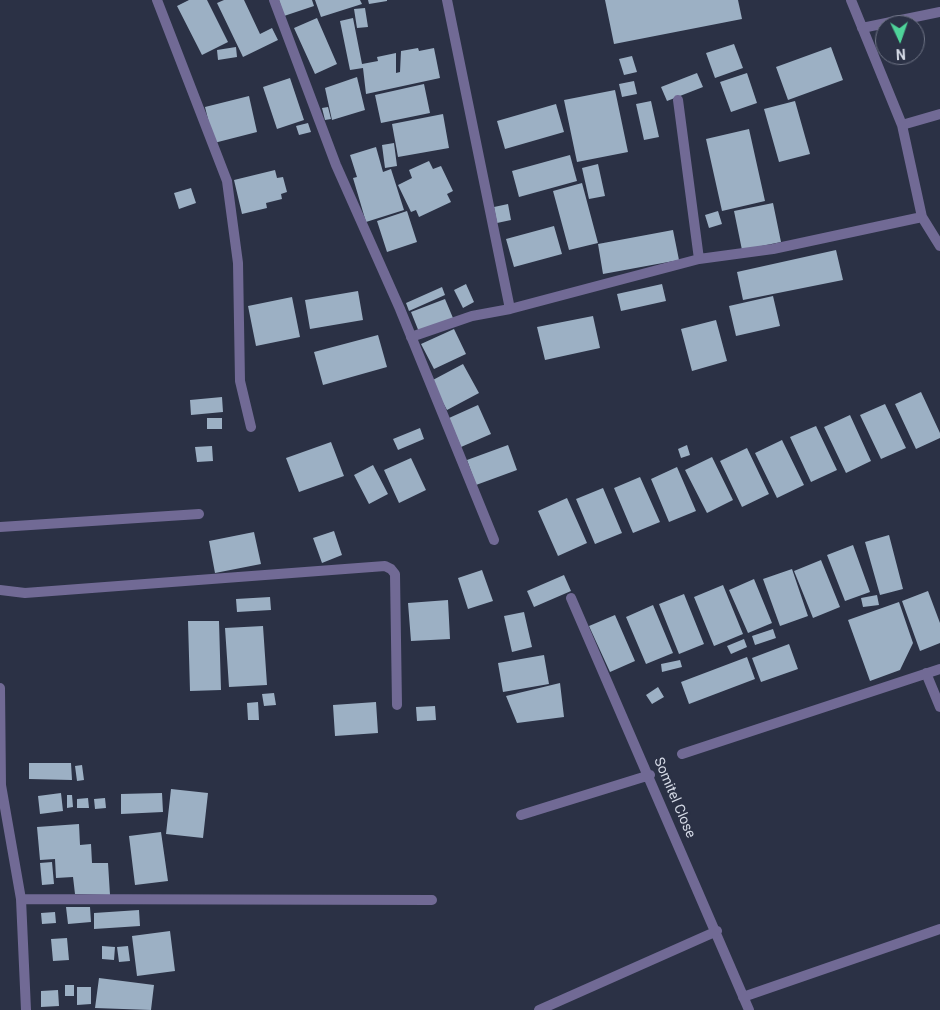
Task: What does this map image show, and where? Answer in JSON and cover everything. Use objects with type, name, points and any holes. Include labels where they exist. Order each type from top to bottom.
[{"type":"street","points":[[157,0],[227,182],[238,263],[240,381],[251,426]]},
{"type":"street","points":[[274,0],[336,165],[411,337],[494,540]]},
{"type":"street","points":[[447,0],[510,309]]},
{"type":"street","points":[[851,0],[902,125],[922,217],[940,246]]},
{"type":"street","points":[[862,28],[940,12]]},
{"type":"street","points":[[678,100],[699,259]]},
{"type":"street","points":[[902,125],[940,114]]},
{"type":"street","points":[[411,337],[472,316],[510,309],[699,259],[773,249],[922,217]]},
{"type":"street","points":[[0,527],[199,514]]},
{"type":"street","points":[[0,590],[25,594],[385,566],[395,574],[397,705]]},
{"type":"street","name":"Somitel Close","points":[[571,598],[717,931],[749,1010]]},
{"type":"street","points":[[682,754],[940,669]]},
{"type":"street","points":[[926,673],[940,707]]},
{"type":"street","points":[[0,688],[1,785],[20,899],[26,1010]]},
{"type":"street","points":[[521,815],[650,776]]},
{"type":"street","points":[[20,899],[432,900]]},
{"type":"street","points":[[743,997],[940,929]]},
{"type":"street","points":[[539,1010],[717,931]]},
{"type":"building","points":[[189,0],[207,0],[228,42],[202,55],[177,6]]},
{"type":"building","points":[[224,0],[244,0],[260,34],[272,28],[278,40],[243,57],[217,3]]},
{"type":"building","points":[[279,0],[312,0],[314,6],[284,16]]},
{"type":"building","points":[[315,0],[360,0],[362,4],[321,17]]},
{"type":"building","points":[[368,0],[387,0],[387,1],[369,4]]},
{"type":"building","points":[[605,0],[738,0],[742,19],[614,44]]},
{"type":"building","points":[[365,8],[368,27],[357,28],[354,9]]},
{"type":"building","points":[[317,18],[337,64],[315,74],[294,28]]},
{"type":"building","points":[[353,18],[362,64],[378,61],[377,57],[396,53],[396,73],[400,72],[401,51],[418,48],[419,51],[434,48],[440,78],[366,94],[363,68],[350,70],[340,21]]},
{"type":"building","points":[[734,44],[743,68],[715,78],[706,53]]},
{"type":"building","points":[[236,47],[237,57],[218,60],[217,50]]},
{"type":"building","points":[[831,47],[843,80],[788,100],[776,67]]},
{"type":"building","points":[[632,56],[637,72],[624,75],[619,59]]},
{"type":"building","points":[[697,73],[703,87],[667,101],[661,87]]},
{"type":"building","points":[[747,73],[757,103],[731,112],[720,82]]},
{"type":"building","points":[[357,77],[365,110],[332,120],[325,88]]},
{"type":"building","points":[[290,78],[304,120],[277,129],[263,87]]},
{"type":"building","points":[[634,81],[637,94],[622,97],[619,84]]},
{"type":"building","points":[[424,84],[430,113],[381,123],[375,95]]},
{"type":"building","points":[[615,90],[628,152],[577,162],[564,100]]},
{"type":"building","points":[[249,96],[257,132],[214,143],[205,107]]},
{"type":"building","points":[[651,101],[659,137],[644,140],[636,104]]},
{"type":"building","points":[[795,101],[810,154],[779,162],[764,109]]},
{"type":"building","points":[[556,104],[564,132],[505,149],[497,121]]},
{"type":"building","points":[[328,107],[331,119],[325,120],[322,108]]},
{"type":"building","points":[[443,114],[449,148],[398,157],[392,124]]},
{"type":"building","points":[[308,123],[311,132],[299,135],[296,126]]},
{"type":"building","points":[[749,129],[765,201],[722,211],[706,139]]},
{"type":"building","points":[[394,143],[397,166],[385,168],[382,145]]},
{"type":"building","points":[[376,147],[383,172],[391,169],[404,210],[366,222],[353,178],[357,177],[350,155]]},
{"type":"building","points":[[570,155],[577,181],[519,197],[512,171]]},
{"type":"building","points":[[429,161],[433,169],[441,166],[453,191],[447,194],[451,202],[419,217],[416,210],[411,212],[398,185],[412,178],[409,170]]},
{"type":"building","points":[[598,164],[605,196],[589,199],[582,168]]},
{"type":"building","points":[[275,170],[277,178],[283,177],[287,192],[281,194],[282,199],[266,203],[267,208],[242,214],[234,180]]},
{"type":"building","points":[[582,183],[598,243],[569,250],[553,191]]},
{"type":"building","points":[[191,188],[196,203],[179,209],[174,193]]},
{"type":"building","points":[[773,203],[781,242],[742,250],[734,211]]},
{"type":"building","points":[[508,204],[511,220],[497,223],[494,207]]},
{"type":"building","points":[[407,211],[417,242],[387,252],[377,221]]},
{"type":"building","points":[[718,211],[722,224],[709,228],[705,215]]},
{"type":"building","points":[[554,226],[562,254],[514,267],[506,239]]},
{"type":"building","points":[[673,230],[679,260],[603,274],[598,244]]},
{"type":"building","points":[[836,250],[843,280],[743,300],[737,272]]},
{"type":"building","points":[[466,284],[474,302],[463,308],[454,290]]},
{"type":"building","points":[[662,284],[666,301],[621,311],[617,294]]},
{"type":"building","points":[[442,287],[445,295],[409,311],[406,303]]},
{"type":"building","points":[[358,291],[363,320],[310,329],[305,300]]},
{"type":"building","points":[[773,296],[780,326],[736,336],[729,306]]},
{"type":"building","points":[[292,297],[300,337],[256,346],[248,306]]},
{"type":"building","points":[[445,299],[453,318],[419,332],[411,312]]},
{"type":"building","points":[[593,316],[600,348],[545,360],[537,327]]},
{"type":"building","points":[[716,320],[727,361],[692,371],[681,329]]},
{"type":"building","points":[[454,329],[466,354],[434,369],[421,344]]},
{"type":"building","points":[[378,335],[387,367],[323,385],[314,352]]},
{"type":"building","points":[[463,364],[479,393],[447,410],[431,381]]},
{"type":"building","points":[[921,392],[940,433],[940,438],[916,449],[895,404]]},
{"type":"building","points":[[222,397],[223,412],[191,415],[190,400]]},
{"type":"building","points":[[885,404],[906,448],[881,459],[860,415]]},
{"type":"building","points":[[478,405],[491,434],[461,447],[449,418]]},
{"type":"building","points":[[850,415],[871,461],[846,473],[824,427]]},
{"type":"building","points":[[207,418],[222,418],[222,429],[207,429]]},
{"type":"building","points":[[816,426],[837,470],[811,482],[790,437]]},
{"type":"building","points":[[420,428],[424,439],[398,450],[393,439]]},
{"type":"building","points":[[782,440],[804,485],[777,498],[755,453]]},
{"type":"building","points":[[331,442],[344,476],[299,492],[286,458]]},
{"type":"building","points":[[508,445],[517,470],[476,485],[467,460]]},
{"type":"building","points":[[687,445],[690,455],[681,458],[678,449]]},
{"type":"building","points":[[212,446],[213,461],[197,462],[195,447]]},
{"type":"building","points":[[747,448],[769,494],[742,507],[720,461]]},
{"type":"building","points":[[712,457],[733,500],[707,513],[685,470]]},
{"type":"building","points":[[411,458],[426,490],[399,503],[384,470]]},
{"type":"building","points":[[373,465],[388,494],[369,504],[354,475]]},
{"type":"building","points":[[677,467],[696,511],[669,522],[651,479]]},
{"type":"building","points":[[640,477],[660,522],[633,533],[614,488]]},
{"type":"building","points":[[603,488],[622,533],[595,544],[576,499]]},
{"type":"building","points":[[567,498],[587,543],[558,556],[538,511]]},
{"type":"building","points":[[334,531],[342,555],[322,563],[313,538]]},
{"type":"building","points":[[254,532],[261,564],[215,573],[209,541]]},
{"type":"building","points":[[889,535],[903,589],[880,595],[865,542]]},
{"type":"building","points":[[853,545],[870,592],[845,601],[827,555]]},
{"type":"building","points":[[821,560],[840,607],[813,618],[794,571]]},
{"type":"building","points":[[792,569],[808,616],[780,626],[763,579]]},
{"type":"building","points":[[482,570],[493,601],[468,609],[458,578]]},
{"type":"building","points":[[564,575],[571,591],[534,607],[527,591]]},
{"type":"building","points":[[754,579],[772,623],[748,633],[729,590]]},
{"type":"building","points":[[723,585],[743,634],[714,646],[694,597]]},
{"type":"building","points":[[928,591],[940,623],[940,643],[920,651],[902,601]]},
{"type":"building","points":[[684,594],[704,644],[679,654],[659,604]]},
{"type":"building","points":[[877,595],[879,605],[863,607],[861,598]]},
{"type":"building","points":[[270,597],[271,610],[237,612],[236,599]]},
{"type":"building","points":[[448,600],[450,639],[411,641],[408,603]]},
{"type":"building","points":[[899,602],[913,643],[900,670],[870,681],[848,620]]},
{"type":"building","points":[[653,605],[673,653],[646,664],[626,617]]},
{"type":"building","points":[[524,612],[532,647],[512,652],[504,616]]},
{"type":"building","points":[[615,615],[635,661],[610,672],[589,626]]},
{"type":"building","points":[[188,621],[219,621],[221,690],[190,691]]},
{"type":"building","points":[[263,626],[267,685],[229,687],[225,628]]},
{"type":"building","points":[[773,629],[776,638],[755,645],[752,636]]},
{"type":"building","points":[[744,639],[747,647],[731,654],[727,646]]},
{"type":"building","points":[[789,644],[798,669],[761,682],[752,658]]},
{"type":"building","points":[[544,655],[549,684],[503,692],[498,663]]},
{"type":"building","points":[[747,657],[755,679],[689,704],[681,682]]},
{"type":"building","points":[[680,660],[682,667],[662,672],[661,664]]},
{"type":"building","points":[[560,683],[564,717],[517,723],[506,696]]},
{"type":"building","points":[[658,687],[664,697],[652,704],[646,695]]},
{"type":"building","points":[[274,693],[276,705],[264,706],[262,694]]},
{"type":"building","points":[[258,702],[259,720],[248,720],[247,703]]},
{"type":"building","points":[[376,702],[378,733],[335,736],[333,705]]},
{"type":"building","points":[[435,706],[436,720],[417,721],[416,707]]},
{"type":"building","points":[[29,763],[71,763],[72,780],[29,779]]},
{"type":"building","points":[[82,765],[84,780],[77,781],[75,766]]},
{"type":"building","points":[[171,789],[208,793],[203,838],[166,834]]},
{"type":"building","points":[[61,793],[63,811],[40,814],[38,796]]},
{"type":"building","points":[[162,793],[163,812],[121,814],[121,794]]},
{"type":"building","points":[[67,795],[72,795],[73,807],[67,808]]},
{"type":"building","points":[[88,798],[89,808],[77,808],[77,799]]},
{"type":"building","points":[[105,798],[106,808],[95,809],[94,799]]},
{"type":"building","points":[[79,824],[80,845],[91,844],[92,863],[108,863],[110,895],[75,894],[73,877],[56,878],[55,859],[40,860],[37,827]]},
{"type":"building","points":[[161,832],[168,881],[135,885],[129,836]]},
{"type":"building","points":[[52,862],[54,884],[42,885],[40,863]]},
{"type":"building","points":[[66,907],[90,907],[91,922],[68,924]]},
{"type":"building","points":[[139,910],[140,926],[94,929],[94,913]]},
{"type":"building","points":[[55,912],[56,923],[42,924],[41,913]]},
{"type":"building","points":[[170,931],[175,971],[137,976],[132,936]]},
{"type":"building","points":[[67,938],[69,960],[53,961],[51,939]]},
{"type":"building","points":[[102,946],[115,947],[114,960],[102,959]]},
{"type":"building","points":[[128,946],[130,961],[119,962],[117,947]]},
{"type":"building","points":[[99,978],[154,985],[151,1010],[95,1008]]},
{"type":"building","points":[[65,985],[74,985],[74,996],[65,996]]},
{"type":"building","points":[[77,987],[91,987],[91,1004],[77,1005]]},
{"type":"building","points":[[58,990],[59,1006],[41,1007],[41,991]]}]
